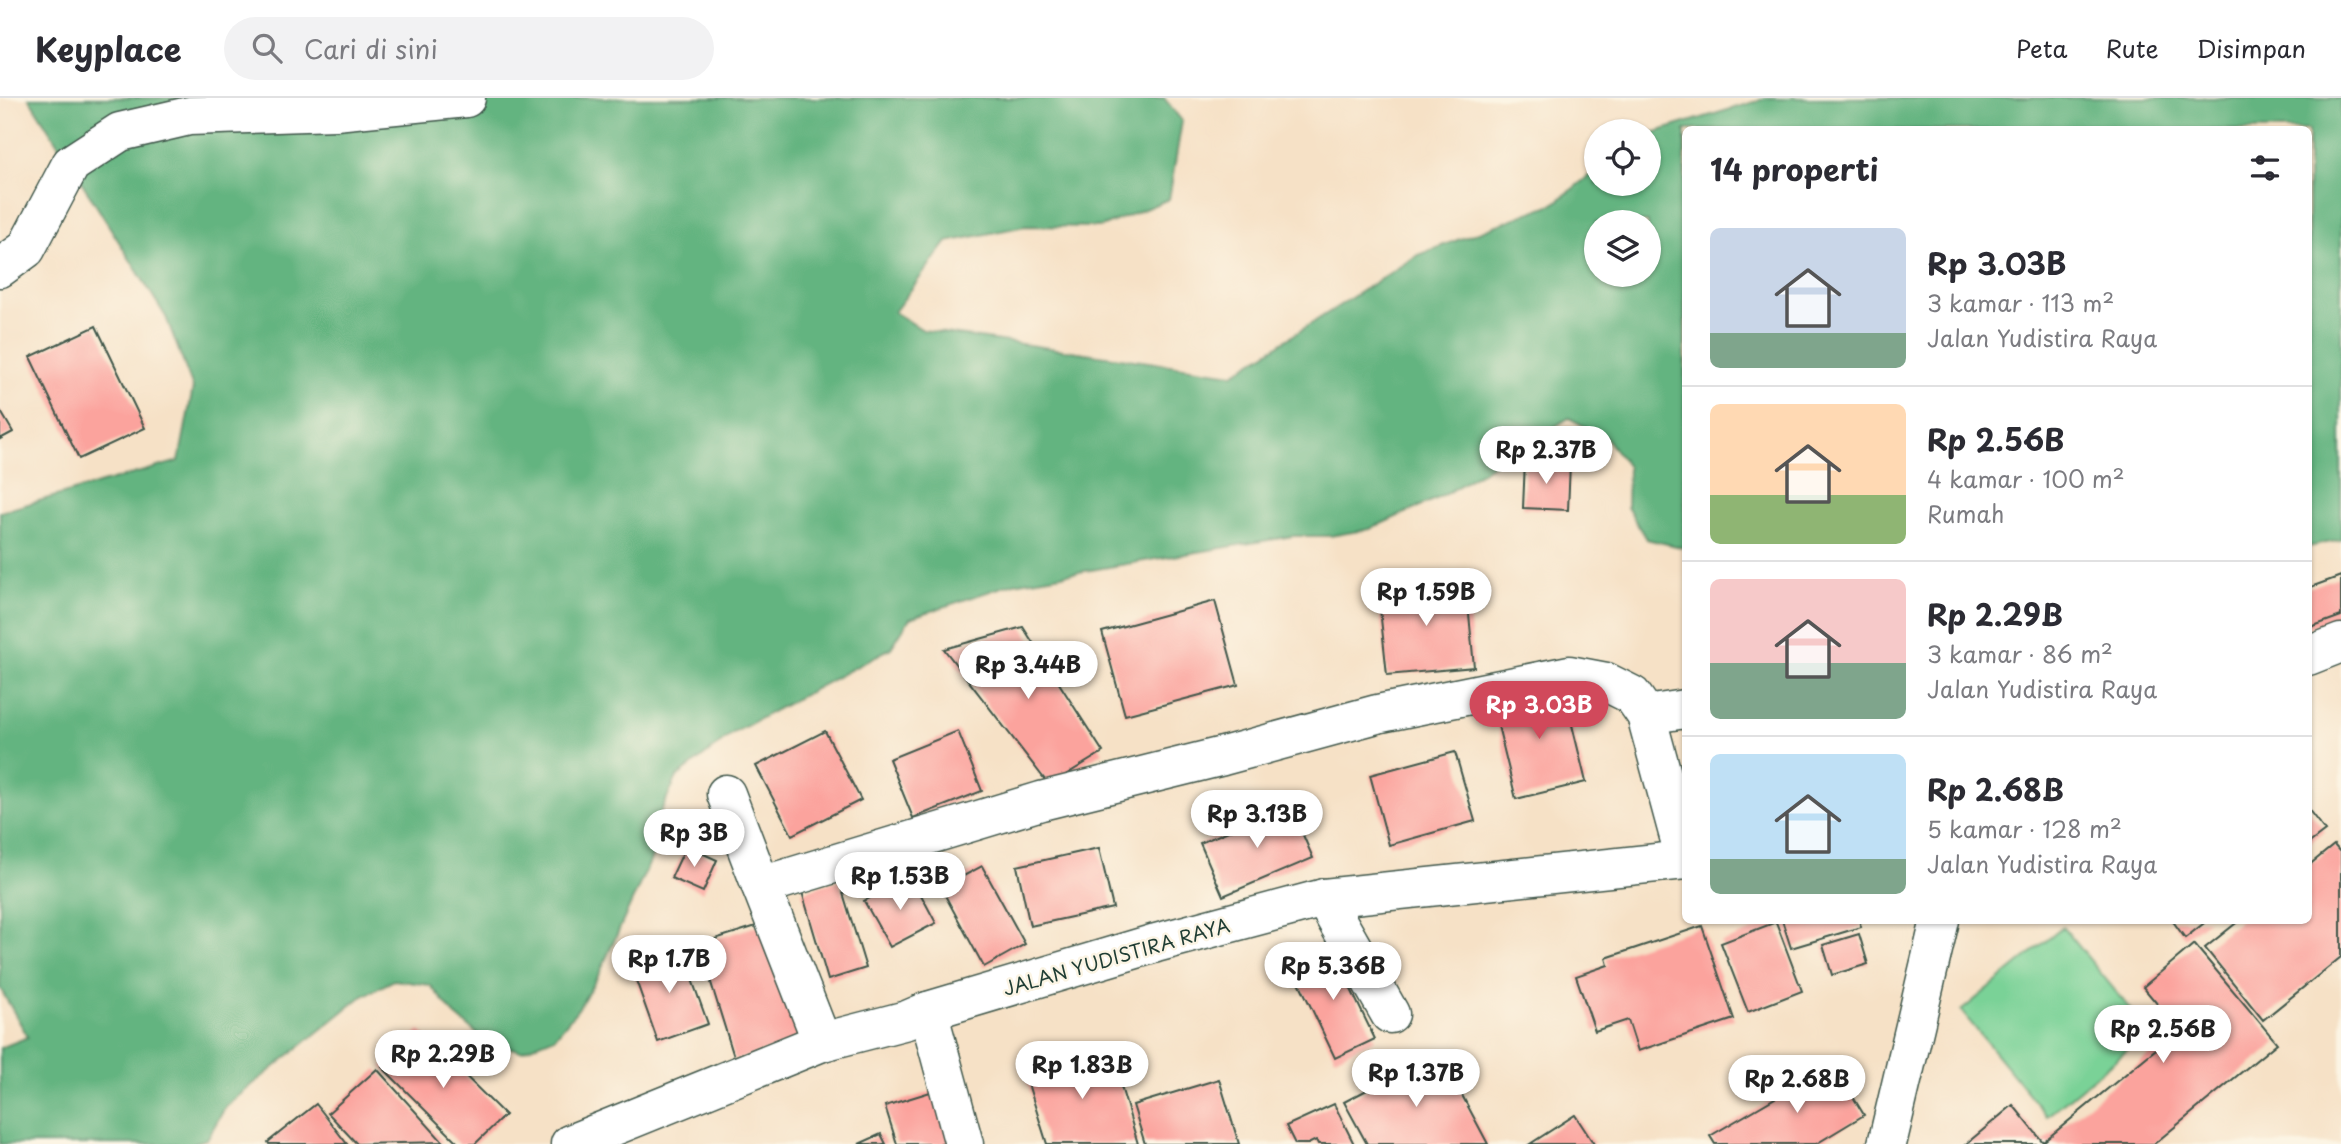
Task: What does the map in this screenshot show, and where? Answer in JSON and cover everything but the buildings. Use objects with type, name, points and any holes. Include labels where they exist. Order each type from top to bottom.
[{"type":"street","points":[[0,268],[26,249],[71,164],[120,132],[188,116],[335,111],[466,98]]},
{"type":"street","points":[[2312,654],[2341,643]]},
{"type":"street","points":[[761,886],[1041,801],[1377,714],[1569,676],[1606,682],[1632,695],[1646,715],[1682,848]]},
{"type":"street","points":[[1646,715],[1682,709]]},
{"type":"street","points":[[726,794],[822,1042]]},
{"type":"street","name":"JALAN YUDISTIRA RAYA","points":[[575,1143],[822,1042],[907,1020],[928,1010],[1156,943],[1324,898],[1682,859]]},
{"type":"street","points":[[1324,898],[1390,1014]]},
{"type":"street","points":[[1887,1144],[1939,924]]},
{"type":"street","points":[[928,1010],[964,1144]]},
{"type":"green space","points":[[29,98],[1164,98],[1182,121],[1169,199],[1101,227],[1025,226],[947,242],[894,312],[923,330],[1233,374],[1418,255],[1555,203],[1584,180],[1584,196],[1661,196],[1661,130],[1767,98],[2341,98],[2341,540],[2312,546],[2312,126],[1682,126],[1682,547],[1646,539],[1627,507],[1628,467],[1605,437],[1569,418],[1442,496],[1370,529],[1330,536],[1293,536],[1014,583],[910,618],[891,648],[733,733],[677,777],[662,809],[658,844],[599,974],[578,1009],[555,1037],[521,1051],[486,1041],[455,1015],[430,985],[394,980],[361,997],[226,1106],[207,1139],[191,1144],[0,1144],[0,1048],[28,1037],[0,988],[0,512],[179,461],[193,388],[166,317]]},
{"type":"green space","points":[[2063,927],[2149,1032],[2047,1116],[1961,1011]]}]
